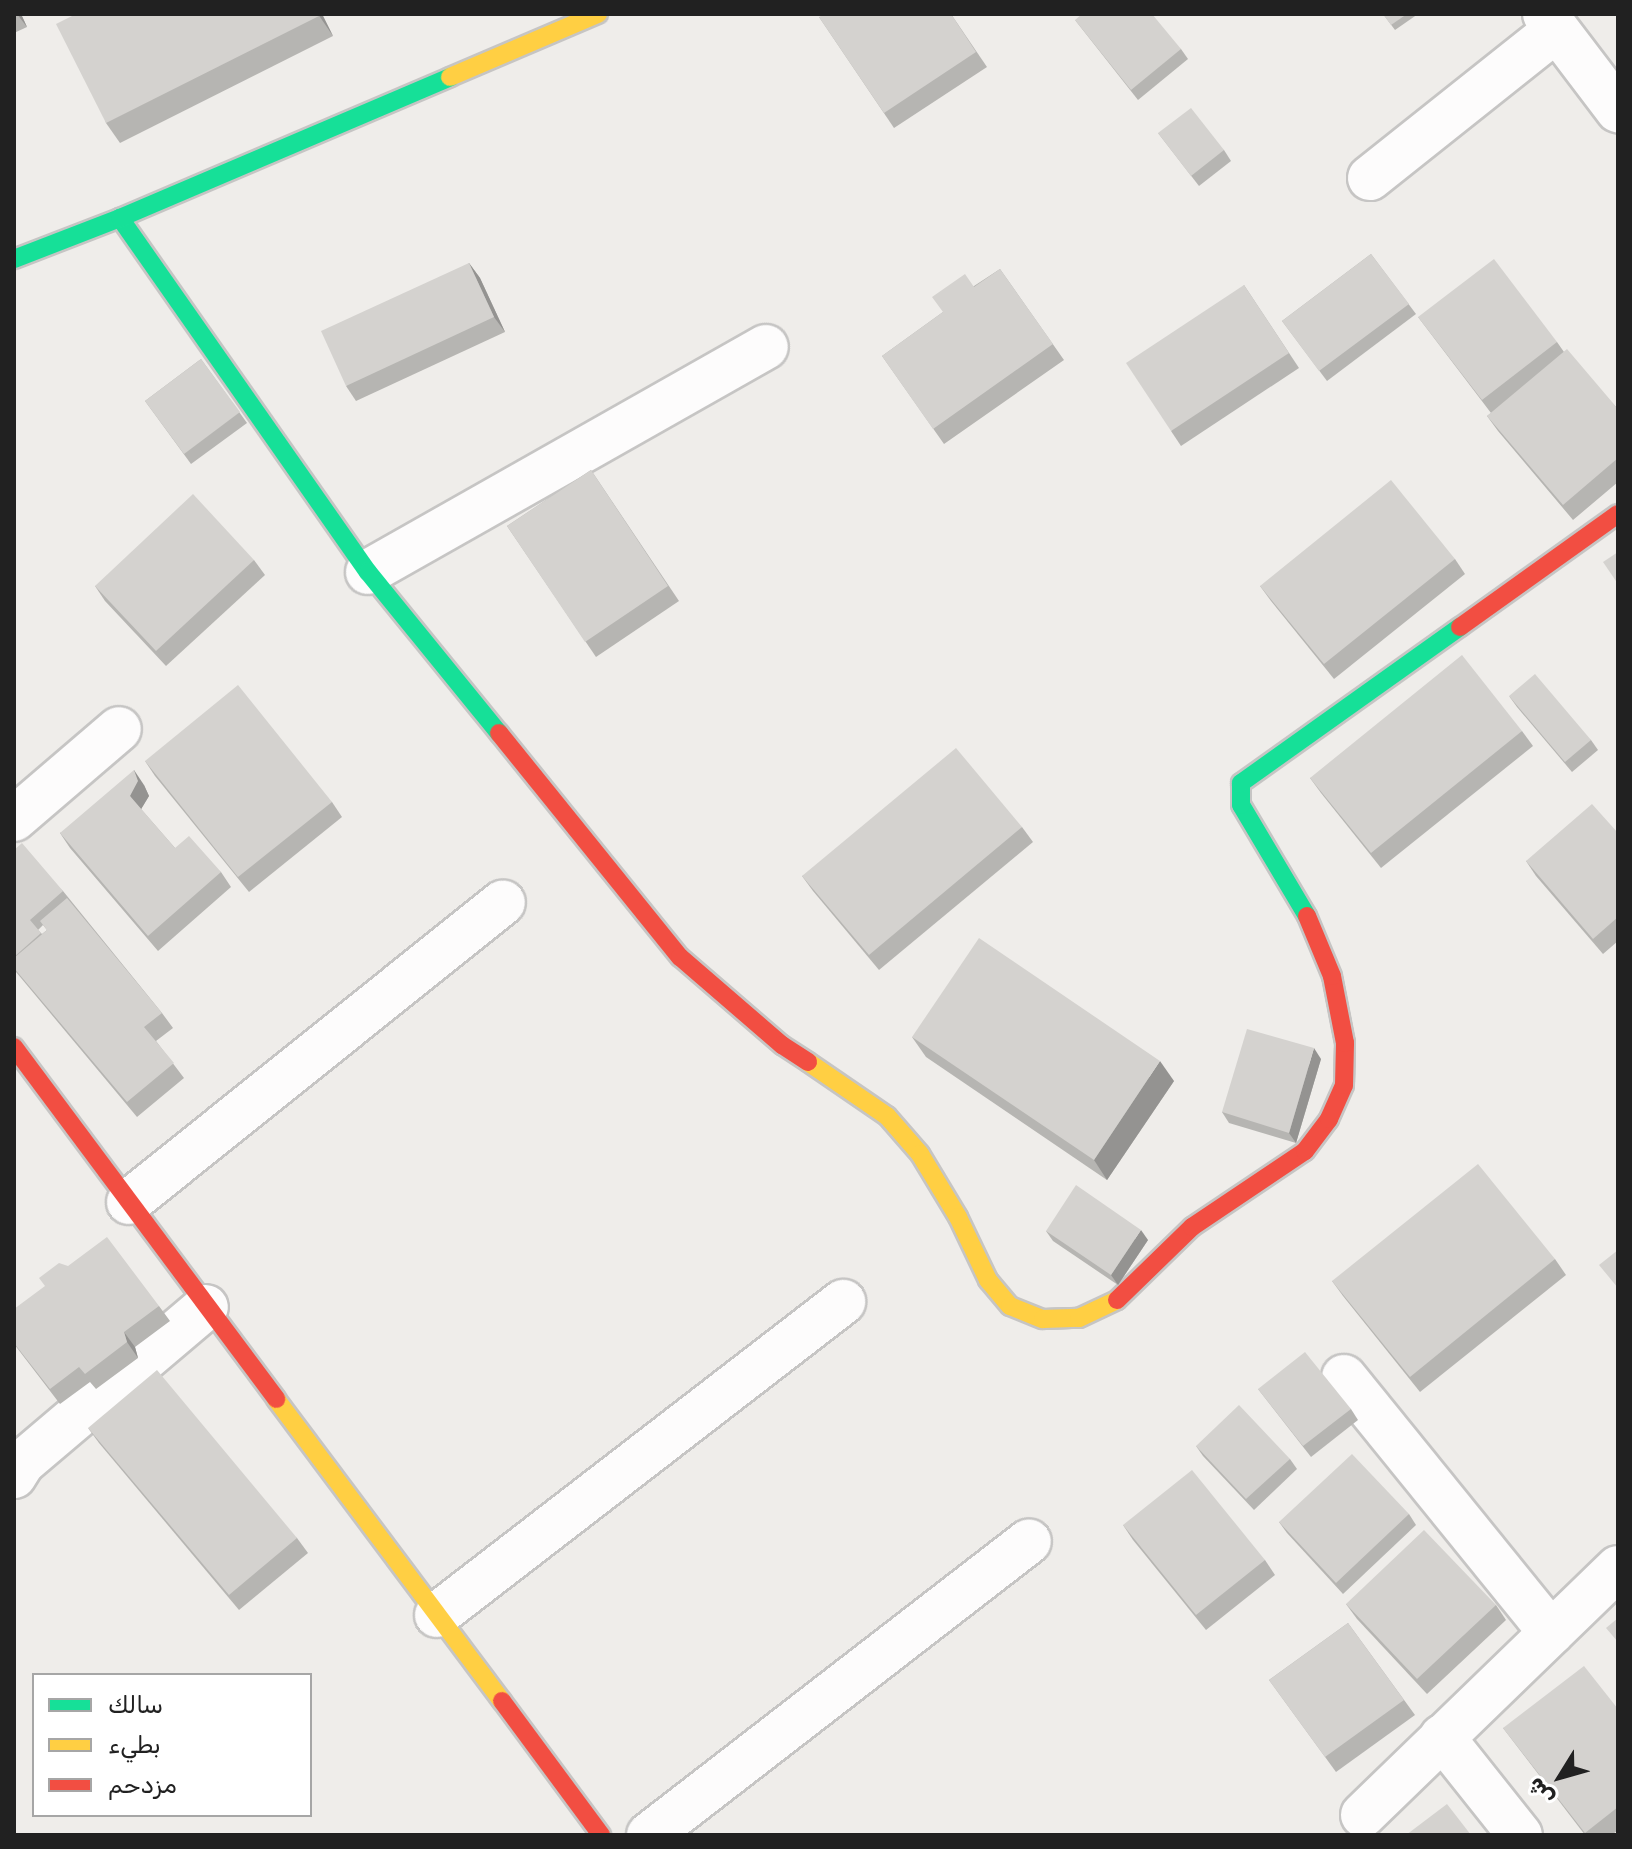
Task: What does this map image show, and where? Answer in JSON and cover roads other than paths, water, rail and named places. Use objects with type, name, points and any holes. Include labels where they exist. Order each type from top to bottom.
[{"type":"street","points":[[14,259],[120,218],[549,23],[598,14]]},
{"type":"street","points":[[1370,178],[1551,22],[1618,110]]},
{"type":"street","points":[[120,218],[368,572],[680,957],[782,1045],[887,1116],[920,1154],[958,1217],[988,1280],[1010,1306],[1043,1319],[1079,1318],[1113,1304],[1192,1227],[1305,1151],[1329,1119],[1344,1085],[1345,1043],[1332,976],[1312,924],[1241,805],[1241,783],[1618,514]]},
{"type":"street","points":[[368,572],[766,347]]},
{"type":"street","points":[[14,819],[119,729]]},
{"type":"street","points":[[129,1202],[503,902]]},
{"type":"street","points":[[14,1047],[601,1835]]},
{"type":"street","points":[[437,1615],[843,1302]]},
{"type":"street","points":[[14,1476],[22,1463],[206,1307]]},
{"type":"street","points":[[1344,1377],[1551,1633]]},
{"type":"street","points":[[649,1835],[1029,1541]]},
{"type":"street","points":[[1363,1815],[1618,1568]]},
{"type":"street","points":[[1442,1737],[1520,1835]]}]
